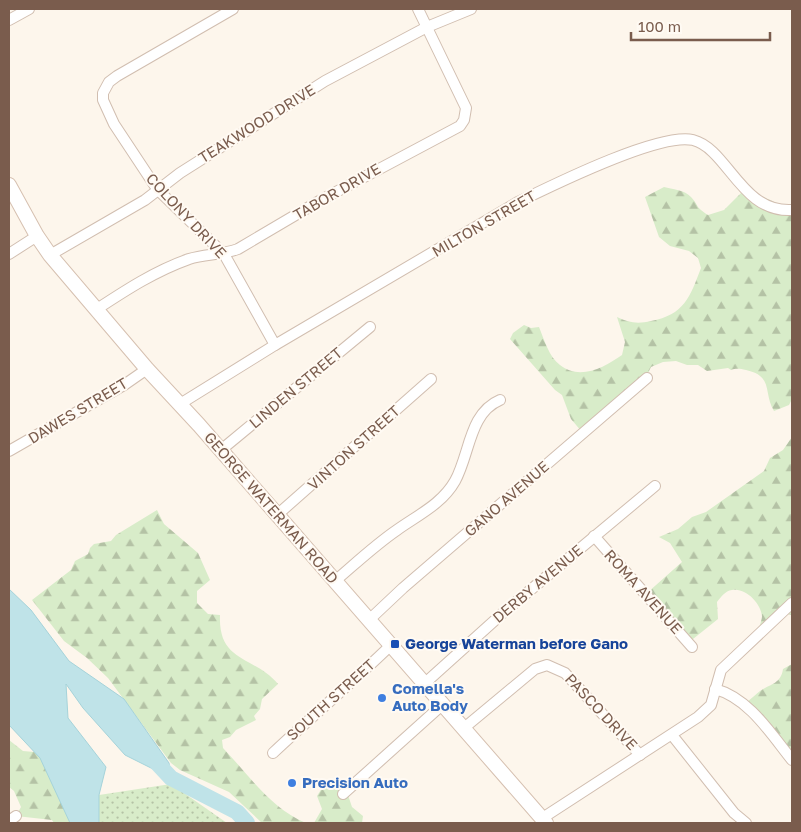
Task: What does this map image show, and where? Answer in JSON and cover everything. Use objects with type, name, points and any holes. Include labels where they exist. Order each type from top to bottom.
[{"type":"main road","name":"GEORGE WATERMAN ROAD","points":[[9,185],[37,236],[50,255],[147,369],[221,450],[544,821]]},
{"type":"street","points":[[9,20],[29,9]]},
{"type":"street","name":"COLONY DRIVE","points":[[233,9],[117,76],[109,82],[103,93],[103,100],[114,124],[157,189],[224,254],[275,345]]},
{"type":"street","name":"TABOR DRIVE","points":[[97,309],[165,268],[200,256],[224,254],[238,249],[321,200],[460,126],[464,120],[466,108],[418,9]]},
{"type":"street","name":"TEAKWOOD DRIVE","points":[[50,255],[145,200],[180,172],[325,81],[427,27],[471,9]]},
{"type":"street","name":"MILTON STREET","points":[[180,404],[275,345],[518,202],[556,183],[664,141],[692,140],[701,144],[739,184],[763,204],[784,211],[792,210]]},
{"type":"street","points":[[9,254],[37,236]]},
{"type":"street","name":"LINDEN STREET","points":[[221,450],[370,327]]},
{"type":"street","name":"DAWES STREET","points":[[9,451],[124,385],[147,369]]},
{"type":"street","name":"GANO AVENUE","points":[[369,620],[403,588],[646,378]]},
{"type":"street","name":"VINTON STREET","points":[[277,515],[431,379]]},
{"type":"street","points":[[335,581],[397,530],[437,503],[449,490],[456,480],[480,414],[491,404],[500,400]]},
{"type":"street","name":"DERBY AVENUE","points":[[424,684],[504,612],[655,486]]},
{"type":"street","name":"ROMA AVENUE","points":[[594,536],[692,647]]},
{"type":"street","points":[[544,821],[698,717],[711,705],[721,670],[792,603]]},
{"type":"street","name":"SOUTH STREET","points":[[273,753],[350,685],[390,646]]},
{"type":"street","name":"PASCO DRIVE","points":[[464,728],[535,669],[548,665],[560,668],[640,755]]},
{"type":"street","points":[[715,689],[736,697],[766,728],[792,760]]},
{"type":"street","points":[[343,794],[442,705]]},
{"type":"street","points":[[672,735],[734,813],[746,823]]},
{"type":"green space","points":[[664,187],[685,193],[708,215],[724,210],[745,189],[781,205],[792,206],[792,399],[789,405],[774,411],[764,381],[761,376],[755,373],[728,368],[707,371],[698,365],[687,365],[676,361],[663,362],[651,367],[646,377],[582,432],[571,419],[562,395],[555,390],[510,339],[513,333],[524,325],[531,328],[539,327],[547,348],[556,362],[568,370],[576,372],[592,371],[622,355],[625,342],[617,317],[626,321],[646,322],[662,318],[678,309],[689,296],[701,268],[698,258],[689,251],[670,246],[659,237],[645,197]]},
{"type":"green space","points":[[792,437],[792,615],[786,614],[759,628],[762,616],[761,611],[752,597],[742,591],[730,591],[723,594],[717,602],[718,619],[688,643],[647,593],[682,562],[670,543],[659,537],[678,529],[692,517],[706,512],[764,471],[770,458],[783,450]]},
{"type":"green space","points":[[157,510],[164,524],[198,553],[210,580],[197,591],[197,603],[208,614],[220,615],[221,631],[225,642],[231,650],[278,684],[262,699],[260,709],[254,716],[256,720],[236,730],[230,737],[222,740],[223,748],[271,800],[293,817],[306,823],[262,823],[229,792],[180,770],[171,763],[108,678],[87,658],[64,641],[32,600],[71,570],[75,561],[88,554],[94,544],[111,541],[116,535]]},
{"type":"green space","points":[[792,664],[792,756],[747,702],[760,691],[777,681],[783,669]]},
{"type":"green space","points":[[9,740],[23,751],[46,753],[70,816],[70,823],[54,823],[52,820],[16,816],[21,807],[14,791],[9,787]]},
{"type":"green space","points":[[171,784],[227,823],[99,823],[99,795]]},
{"type":"green space","points":[[328,785],[343,790],[348,795],[352,807],[363,816],[362,823],[314,823],[322,809],[317,796],[322,788]]},
{"type":"water","points":[[9,589],[31,610],[69,661],[124,699],[169,763],[171,778],[125,755],[83,708],[66,684],[68,718],[106,767],[99,795],[99,823],[70,823],[40,758],[9,725]]},
{"type":"waterway","points":[[157,763],[171,778],[237,812],[247,823]]},
{"type":"place","name":"George Waterman before Gano","points":[[395,644]]},
{"type":"place","name":"Comella's Auto Body","points":[[382,698]]},
{"type":"place","name":"Precision Auto","points":[[292,783]]}]
